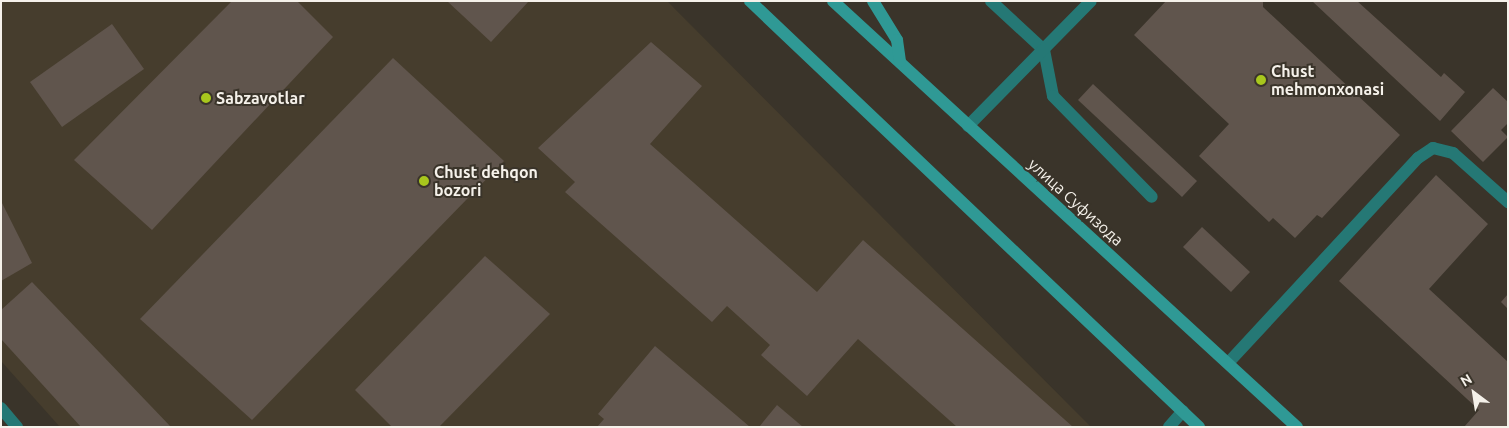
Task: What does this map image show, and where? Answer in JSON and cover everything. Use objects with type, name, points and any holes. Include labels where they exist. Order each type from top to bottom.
[{"type":"main road","name":"улица Суфизода","points":[[833,1],[1229,362],[1297,427]]},
{"type":"main road","points":[[873,1],[896,40],[900,61]]},
{"type":"main road","points":[[756,3],[1199,427]]},
{"type":"street","points":[[991,1],[1044,50],[1053,96],[1152,197]]},
{"type":"street","points":[[968,126],[1091,1]]},
{"type":"street","points":[[1229,362],[1418,158],[1433,148],[1453,153],[1508,202]]},
{"type":"street","points":[[1,408],[18,427]]},
{"type":"street","points":[[1169,427],[1183,411]]},
{"type":"shaded area","name":"Chust dehqon bozori","points":[[1,1],[667,1],[1091,427],[60,427],[1,361]]},
{"type":"building","name":"Sabzavotlar","points":[[232,1],[297,1],[333,37],[152,230],[74,160]]},
{"type":"building","points":[[447,1],[529,1],[491,42]]},
{"type":"building","name":"Chust mehmonxonasi","points":[[1166,1],[1263,1],[1263,7],[1400,135],[1322,218],[1317,215],[1295,238],[1273,218],[1269,222],[1199,156],[1229,124],[1134,35]]},
{"type":"building","points":[[1312,1],[1357,1],[1441,77],[1444,73],[1465,92],[1440,121]]},
{"type":"building","points":[[112,24],[144,69],[62,127],[30,82]]},
{"type":"building","points":[[651,42],[702,86],[650,144],[817,292],[863,240],[1073,427],[957,427],[858,339],[807,396],[761,355],[770,345],[727,306],[712,322],[565,192],[575,182],[538,148]]},
{"type":"building","points":[[393,58],[504,161],[252,420],[140,319]]},
{"type":"building","points":[[1093,84],[1197,181],[1182,197],[1078,100]]},
{"type":"building","points":[[1493,88],[1508,102],[1508,123],[1501,130],[1508,137],[1483,162],[1451,131]]},
{"type":"building","points":[[1436,175],[1488,224],[1429,289],[1508,362],[1508,427],[1464,427],[1479,410],[1339,281]]},
{"type":"building","points":[[1,201],[32,263],[1,281]]},
{"type":"building","points":[[1202,227],[1250,272],[1231,292],[1183,247]]},
{"type":"building","points":[[485,256],[550,314],[439,427],[392,427],[355,390]]},
{"type":"building","points":[[32,282],[171,427],[81,427],[1,339],[1,310]]},
{"type":"building","points":[[1508,294],[1508,309],[1501,302]]},
{"type":"building","points":[[655,346],[750,427],[597,427],[604,419],[598,414]]},
{"type":"building","points":[[777,405],[803,427],[759,427]]},
{"type":"place","name":"Chust mehmonxonasi","points":[[1261,80]]},
{"type":"place","name":"Sabzavotlar","points":[[206,98]]},
{"type":"place","name":"Chust dehqon bozori","points":[[424,181]]}]
